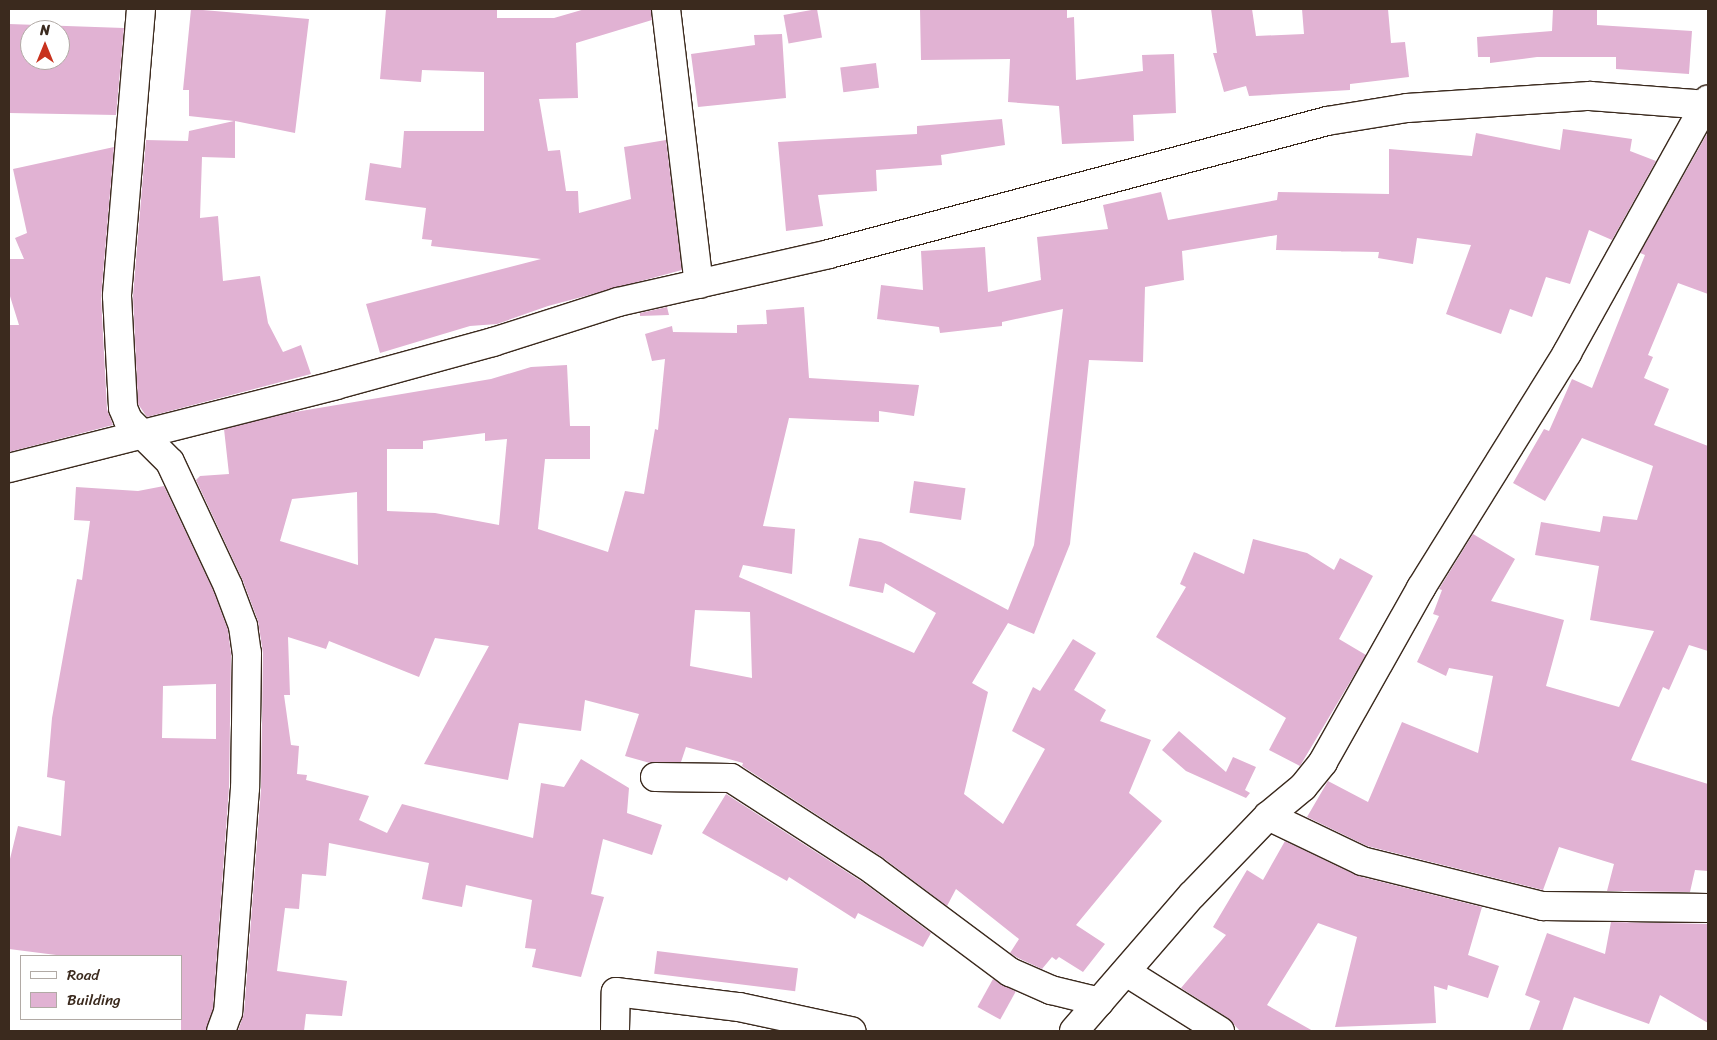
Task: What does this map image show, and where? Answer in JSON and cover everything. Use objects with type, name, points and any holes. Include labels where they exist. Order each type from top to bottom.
[{"type":"street","points":[[141,9],[117,296],[123,408],[128,420],[170,462],[228,586],[243,626],[247,653],[245,788],[228,1012],[220,1031]]},
{"type":"street","points":[[666,9],[699,284]]},
{"type":"street","points":[[9,468],[142,436],[493,342],[618,302],[829,254],[1327,121],[1407,108],[1590,96],[1708,104],[1567,353],[1421,588],[1323,762],[1303,787],[1268,816],[1074,1031]]},
{"type":"street","points":[[655,777],[731,778],[873,870],[1010,972],[1051,990],[1100,1002]]},
{"type":"street","points":[[1268,816],[1362,861],[1543,906],[1708,908]]},
{"type":"street","points":[[1126,972],[1220,1031]]},
{"type":"street","points":[[615,1031],[616,992],[739,1007],[851,1031]]},
{"type":"building","points":[[191,9],[309,19],[295,133],[235,121],[235,158],[202,157],[200,218],[218,216],[223,281],[260,276],[268,323],[283,352],[301,345],[311,374],[147,417],[138,404],[133,296],[146,140],[188,141],[189,131],[234,121],[189,116],[189,90],[183,90]]},
{"type":"building","points":[[386,9],[497,9],[497,18],[554,18],[585,9],[651,9],[652,20],[576,43],[578,98],[539,99],[548,151],[560,150],[566,191],[578,191],[579,213],[631,199],[624,147],[666,140],[682,270],[548,306],[497,324],[470,326],[380,353],[366,304],[541,259],[431,246],[432,240],[422,239],[426,208],[365,200],[370,163],[401,168],[404,131],[484,131],[484,72],[422,70],[421,82],[380,79]]},
{"type":"building","points":[[817,9],[822,38],[789,43],[784,15]]},
{"type":"building","points":[[920,9],[1067,9],[1067,18],[1074,17],[1076,80],[1143,71],[1142,55],[1174,54],[1176,113],[1133,115],[1134,141],[1062,144],[1059,106],[1008,102],[1010,59],[921,60]]},
{"type":"building","points":[[1211,9],[1252,9],[1256,36],[1304,34],[1302,9],[1388,9],[1391,43],[1405,42],[1409,77],[1350,84],[1350,90],[1249,96],[1246,86],[1224,92],[1213,53],[1217,53]]},
{"type":"building","points":[[1553,9],[1597,9],[1597,25],[1692,31],[1689,74],[1616,69],[1616,57],[1537,57],[1490,63],[1490,57],[1478,57],[1477,37],[1552,31]]},
{"type":"building","points":[[9,24],[20,24],[20,70],[70,70],[70,26],[124,28],[116,115],[9,113]]},
{"type":"building","points":[[782,34],[786,98],[698,107],[691,54],[755,45],[754,35]]},
{"type":"building","points":[[876,63],[879,88],[843,92],[840,67]]},
{"type":"building","points":[[1002,119],[1005,145],[941,155],[942,165],[876,170],[877,191],[818,195],[823,226],[786,231],[778,142],[917,134],[917,126]]},
{"type":"building","points":[[1563,129],[1632,139],[1630,151],[1656,161],[1612,240],[1589,230],[1570,284],[1546,277],[1532,317],[1510,309],[1501,334],[1446,314],[1471,245],[1417,238],[1413,264],[1378,258],[1379,252],[1276,250],[1277,235],[1182,251],[1184,280],[1145,287],[1143,362],[1089,360],[1070,544],[1034,634],[1008,623],[972,683],[988,692],[964,794],[1003,824],[1045,749],[1012,731],[1033,687],[1040,691],[1073,639],[1096,653],[1074,690],[1106,710],[1100,721],[1151,740],[1129,793],[1162,821],[1076,925],[1105,944],[1083,972],[1059,957],[1056,960],[1052,957],[1042,969],[1018,958],[1010,953],[1019,939],[956,889],[947,906],[882,857],[742,766],[743,763],[686,747],[681,762],[650,763],[625,756],[639,714],[585,700],[581,731],[519,723],[508,780],[424,764],[489,646],[435,638],[419,677],[329,641],[326,649],[288,637],[290,695],[284,695],[291,745],[299,746],[297,774],[307,775],[306,780],[369,796],[359,820],[387,833],[402,804],[533,838],[541,783],[564,787],[581,759],[629,788],[627,813],[662,825],[652,855],[603,839],[591,894],[604,897],[581,977],[532,967],[536,949],[525,948],[532,900],[466,885],[462,907],[422,899],[429,863],[329,843],[326,876],[302,874],[299,909],[285,908],[277,971],[347,981],[342,1016],[306,1014],[304,1031],[238,1031],[244,1013],[261,789],[263,653],[258,621],[243,581],[196,480],[200,476],[229,474],[224,429],[289,413],[491,379],[531,367],[567,365],[570,426],[590,426],[590,459],[545,459],[538,529],[608,552],[625,491],[644,494],[655,429],[658,430],[665,359],[652,361],[645,334],[672,326],[673,332],[737,333],[737,325],[767,324],[766,310],[804,307],[809,378],[919,385],[914,416],[879,411],[879,422],[789,418],[763,526],[795,529],[792,574],[743,565],[739,577],[914,653],[936,613],[885,583],[883,593],[849,586],[859,538],[881,542],[1008,610],[1034,545],[1063,309],[1002,322],[1002,326],[940,333],[939,327],[877,319],[881,285],[923,290],[921,251],[985,247],[988,292],[1041,280],[1037,237],[1108,229],[1103,205],[1161,192],[1168,220],[1277,200],[1278,192],[1389,194],[1389,149],[1472,156],[1476,133],[1560,150]],"holes":[[[485,433],[485,441],[507,439],[499,525],[435,513],[387,511],[387,449],[423,449],[423,441]],[[357,492],[358,565],[280,541],[292,499]],[[695,610],[750,612],[752,678],[690,666]]]},
{"type":"building","points":[[1708,132],[1708,294],[1678,283],[1648,355],[1653,357],[1644,378],[1669,389],[1654,425],[1708,446],[1708,651],[1689,645],[1669,690],[1663,687],[1631,760],[1708,784],[1708,871],[1695,870],[1690,892],[1607,891],[1614,864],[1559,847],[1543,890],[1367,846],[1307,817],[1328,781],[1368,802],[1402,722],[1478,753],[1493,676],[1449,668],[1446,676],[1417,662],[1439,616],[1433,614],[1442,590],[1439,589],[1473,534],[1515,559],[1491,601],[1564,620],[1546,686],[1619,707],[1654,631],[1590,620],[1599,566],[1535,555],[1541,522],[1600,532],[1603,516],[1637,520],[1653,466],[1582,438],[1545,501],[1513,483],[1544,429],[1549,431],[1572,379],[1592,388],[1645,255],[1640,253]]},
{"type":"building","points":[[114,147],[101,297],[107,409],[113,425],[9,452],[9,325],[19,325],[9,293],[9,259],[24,259],[15,238],[27,233],[13,169]]},
{"type":"building","points":[[667,307],[669,315],[640,316],[640,313]]},
{"type":"building","points":[[914,481],[965,488],[961,520],[910,513]]},
{"type":"building","points":[[164,486],[214,592],[228,630],[231,654],[229,787],[213,1009],[206,1031],[181,1031],[182,955],[56,955],[9,949],[9,863],[18,826],[61,836],[65,781],[47,777],[52,718],[77,579],[82,580],[90,521],[74,520],[76,487],[138,491]],"holes":[[[216,684],[216,739],[162,738],[163,686]]]},
{"type":"building","points":[[1253,539],[1307,553],[1334,570],[1340,558],[1373,576],[1339,639],[1366,655],[1300,766],[1269,750],[1286,718],[1156,637],[1186,587],[1180,584],[1194,552],[1244,574]]},
{"type":"building","points":[[1179,731],[1226,772],[1233,757],[1256,767],[1245,790],[1250,793],[1246,798],[1186,771],[1162,750]]},
{"type":"building","points":[[726,794],[864,883],[931,933],[923,947],[858,913],[855,919],[789,877],[787,881],[702,833]]},
{"type":"building","points":[[1285,841],[1358,876],[1482,907],[1468,955],[1499,966],[1488,998],[1448,985],[1447,990],[1434,986],[1436,1023],[1335,1027],[1357,937],[1318,923],[1267,1005],[1313,1031],[1240,1031],[1228,1018],[1181,988],[1226,935],[1213,927],[1247,870],[1263,880]]},
{"type":"building","points":[[1611,922],[1708,924],[1708,1023],[1660,995],[1649,1024],[1574,997],[1562,1031],[1529,1031],[1540,1001],[1525,995],[1547,933],[1605,954]]},
{"type":"building","points":[[657,951],[798,968],[795,991],[654,974]]},
{"type":"building","points":[[993,979],[1016,992],[1000,1020],[977,1007]]}]
